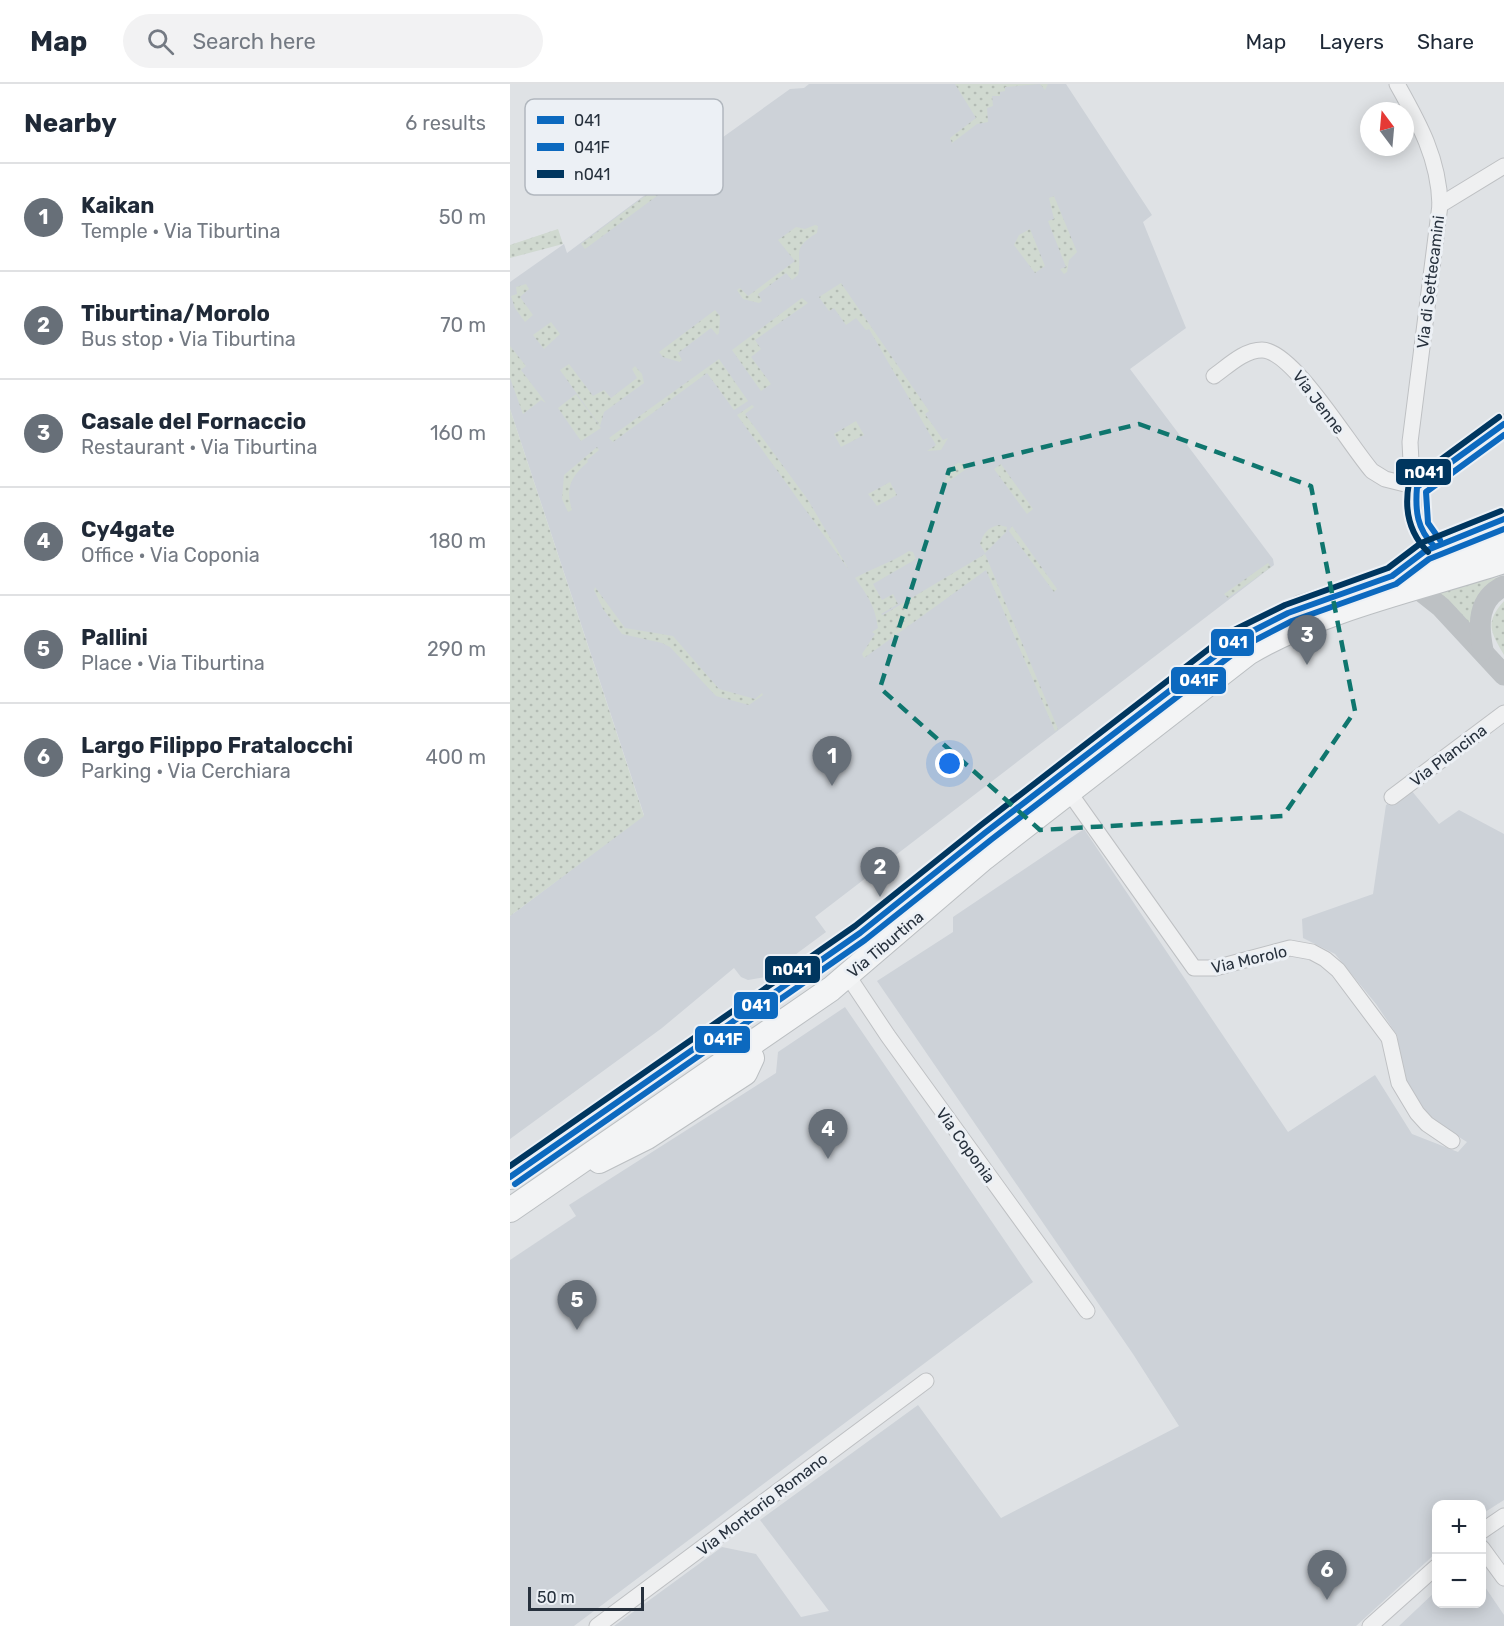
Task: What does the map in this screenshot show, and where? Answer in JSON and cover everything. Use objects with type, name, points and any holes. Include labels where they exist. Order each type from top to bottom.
[{"type":"main road","name":"Via Tiburtina","points":[[510,1178],[860,933],[986,832],[1109,740],[1230,644],[1288,613],[1504,540]]},
{"type":"main road","name":"Via Tiburtina","points":[[748,1047],[848,976],[984,858],[1256,648],[1308,625],[1504,561]]},
{"type":"main road","points":[[510,1210],[564,1172],[610,1156],[639,1142],[741,1076],[752,1063],[748,1047],[733,1022]]},
{"type":"street","name":"Via di Settecamini","points":[[1397,84],[1432,154],[1437,171],[1440,205],[1410,442],[1411,462],[1417,487]]},
{"type":"street","points":[[1440,205],[1504,166]]},
{"type":"street","name":"Via Jenne","points":[[1214,376],[1251,352],[1266,350],[1278,355],[1294,369],[1372,471],[1384,479],[1417,487]]},
{"type":"street","points":[[1434,546],[1423,536],[1417,523],[1417,487],[1504,424]]},
{"type":"street","name":"Via Tiburtina","points":[[1392,576],[1434,546],[1504,519]]},
{"type":"street","name":"Via Tiburtina","points":[[1480,569],[1504,568]]},
{"type":"street","points":[[1483,650],[1479,630],[1480,614],[1487,599],[1504,586]]},
{"type":"street","points":[[1417,588],[1441,607],[1504,675]]},
{"type":"street","name":"Via Plancina","points":[[1392,796],[1504,713]]},
{"type":"street","name":"Via Morolo","points":[[1069,792],[1194,968],[1215,968],[1290,948],[1312,952],[1332,964],[1389,1038],[1399,1083],[1416,1113],[1452,1141]]},
{"type":"street","name":"Via Coponia","points":[[848,976],[888,1036],[1087,1311]]},
{"type":"street","name":"Via Montorio Romano","points":[[597,1626],[926,1381]]},
{"type":"street","points":[[1486,1528],[1504,1516]]},
{"type":"street","points":[[1486,1553],[1504,1578]]},
{"type":"street","points":[[1370,1626],[1432,1571]]},
{"type":"highlighted area","points":[[1139,424],[1311,486],[1355,711],[1283,816],[1040,830],[880,688],[949,470]]},
{"type":"shaded area","points":[[809,84],[1066,84],[1152,215],[1143,222],[1186,328],[1130,369],[1273,559],[1274,565],[815,917],[826,932],[765,977],[748,980],[741,977],[734,968],[662,1028],[510,1139],[510,916],[644,815],[510,409],[510,282],[564,244],[567,253],[645,195],[723,195],[723,137],[790,89],[804,88]]},
{"type":"shaded area","points":[[955,84],[1040,84],[1005,87],[1005,91],[1000,92],[1000,96],[992,96],[993,106],[987,108],[988,122],[977,124],[952,143],[950,138],[976,118]]},
{"type":"shaded area","points":[[1040,84],[1048,84],[1045,90]]},
{"type":"shaded area","points":[[646,195],[658,195],[585,249],[581,244]]},
{"type":"shaded area","points":[[1054,196],[1077,252],[1069,260],[1067,272],[1064,274],[1060,269],[1066,267],[1048,221],[1054,219],[1049,198]]},
{"type":"shaded area","points":[[818,226],[817,233],[800,248],[798,275],[792,280],[786,273],[758,294],[762,301],[759,303],[743,299],[737,290],[740,288],[748,296],[795,261],[778,240],[796,227],[805,229]]},
{"type":"shaded area","points":[[558,229],[563,244],[510,258],[510,245]]},
{"type":"shaded area","points":[[1030,229],[1045,266],[1035,273],[1014,245],[1019,235]]},
{"type":"shaded area","points":[[841,283],[929,411],[925,414],[943,440],[948,438],[941,450],[927,451],[936,445],[869,329],[866,330],[856,318],[846,325],[834,308],[829,311],[819,297]]},
{"type":"shaded area","points":[[526,284],[529,289],[520,297],[533,315],[525,322],[515,308],[511,296],[517,294],[516,287]]},
{"type":"shaded area","points":[[802,298],[808,303],[755,340],[761,349],[751,357],[771,384],[761,391],[732,350]]},
{"type":"shaded area","points":[[715,310],[720,316],[717,335],[711,328],[678,353],[682,360],[680,362],[663,357],[659,352]]},
{"type":"shaded area","points":[[551,322],[560,334],[544,349],[533,335]]},
{"type":"shaded area","points":[[510,346],[526,366],[521,370],[546,403],[541,400],[523,414],[510,378]]},
{"type":"shaded area","points":[[719,359],[748,401],[734,410],[707,373],[613,442],[609,438]]},
{"type":"shaded area","points":[[569,364],[593,396],[604,390],[611,398],[637,378],[632,369],[635,366],[642,374],[644,383],[604,412],[600,426],[560,370]]},
{"type":"shaded area","points":[[576,394],[601,428],[581,441],[558,408]]},
{"type":"shaded area","points":[[752,405],[754,407],[745,414],[808,500],[849,570],[737,415]]},
{"type":"shaded area","points":[[510,409],[644,816],[510,916]]},
{"type":"shaded area","points":[[856,421],[864,435],[841,447],[834,434]]},
{"type":"shaded area","points":[[597,447],[599,450],[587,460],[588,462],[577,472],[571,483],[569,495],[572,510],[568,512],[562,499],[564,475]]},
{"type":"shaded area","points":[[958,463],[969,467],[945,484],[948,470]]},
{"type":"shaded area","points":[[1001,464],[1033,509],[1027,514],[994,469]]},
{"type":"shaded area","points":[[890,482],[897,495],[877,506],[868,494]]},
{"type":"shaded area","points":[[999,525],[1007,527],[1006,532],[985,553],[980,544],[983,537],[989,529]]},
{"type":"shaded area","points":[[1012,526],[1057,589],[1054,592],[1009,531]]},
{"type":"shaded area","points":[[909,551],[913,552],[916,559],[873,584],[882,600],[893,594],[898,604],[881,614],[883,615],[985,554],[1058,729],[1055,731],[986,570],[864,658],[862,654],[875,634],[872,632],[878,628],[870,602],[855,578]]},
{"type":"shaded area","points":[[1268,563],[1271,567],[1228,598],[1224,594]]},
{"type":"shaded area","points":[[1503,576],[1480,592],[1468,627],[1437,592]]},
{"type":"shaded area","points":[[595,587],[625,628],[673,636],[719,689],[755,699],[762,693],[763,695],[749,705],[716,696],[670,647],[622,634],[603,609],[594,590]]},
{"type":"shaded area","points":[[1504,601],[1504,655],[1493,634],[1492,622]]},
{"type":"shaded area","points":[[1411,790],[1439,824],[1459,810],[1504,834],[1504,1500],[1486,1511],[1486,1500],[1432,1500],[1432,1557],[1356,1626],[614,1626],[722,1547],[756,1554],[801,1617],[829,1611],[760,1520],[918,1405],[1001,1518],[1179,1426],[1133,1354],[877,981],[953,932],[953,917],[1084,829],[1288,1132],[1375,1075],[1412,1134],[1458,1152],[1467,1142],[1425,1116],[1414,1099],[1404,1076],[1397,1035],[1376,1004],[1335,954],[1303,938],[1302,919],[1373,894],[1386,805]]},
{"type":"shaded area","points":[[845,1007],[1033,1282],[574,1626],[510,1626],[510,1260],[576,1216],[569,1205],[776,1073],[778,1052]]},
{"type":"shaded area","points":[[1486,1588],[1504,1615],[1504,1626],[1399,1626],[1432,1595],[1432,1608],[1486,1608]]},
{"type":"transit line","name":"n041","points":[[1428,552],[1412,529],[1407,502],[1409,483],[1499,417]]},
{"type":"transit line","name":"041","points":[[1434,546],[1428,540],[1418,519],[1417,487],[1504,424]]},
{"type":"transit line","name":"041F","points":[[1440,540],[1428,523],[1426,492],[1504,435]]},
{"type":"transit line","name":"n041","points":[[510,1166],[855,926],[981,825],[1232,631],[1285,605],[1388,568],[1421,543],[1501,511]]},
{"type":"transit line","name":"041","points":[[510,1177],[860,933],[986,832],[1237,639],[1288,613],[1392,576],[1425,551],[1504,519]]},
{"type":"transit line","name":"041F","points":[[515,1184],[865,940],[992,839],[1242,647],[1292,621],[1396,584],[1429,559],[1504,529]]},
{"type":"place","name":"Casale del Fornaccio","points":[[1307,665]]},
{"type":"place","name":"Kaikan","points":[[832,786]]},
{"type":"place","name":"Tiburtina/Morolo","points":[[880,897]]},
{"type":"place","name":"Cy4gate","points":[[828,1159]]},
{"type":"place","name":"Pallini","points":[[577,1330]]},
{"type":"place","name":"Largo Filippo Fratalocchi","points":[[1327,1600]]}]
